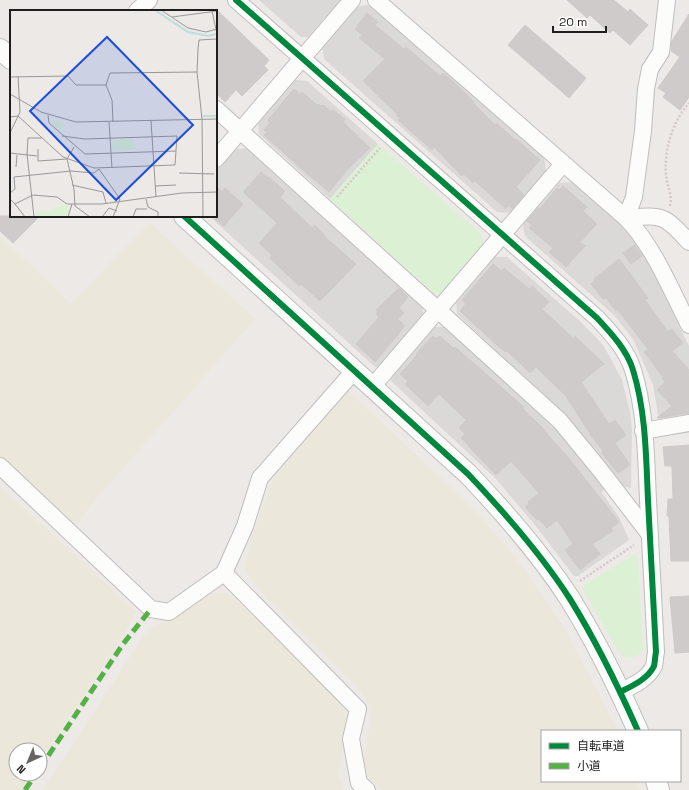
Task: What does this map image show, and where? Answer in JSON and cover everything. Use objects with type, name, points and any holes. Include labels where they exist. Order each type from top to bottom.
[{"type":"street","points":[[138,10],[150,0]]},
{"type":"street","points":[[236,0],[597,318],[613,335],[625,352],[633,369],[644,431],[656,652],[654,666],[646,676],[620,692]]},
{"type":"street","points":[[217,158],[352,0]]},
{"type":"street","points":[[376,0],[626,218],[637,230],[647,245],[689,325]]},
{"type":"street","points":[[626,218],[634,197],[643,132],[646,89],[650,69],[661,52],[667,0]]},
{"type":"street","points":[[0,49],[10,58]]},
{"type":"street","points":[[217,110],[560,422],[602,471],[650,535]]},
{"type":"street","points":[[372,387],[563,164]]},
{"type":"street","points":[[626,218],[655,216],[667,220],[689,242]]},
{"type":"street","points":[[185,217],[468,474],[499,507],[524,537],[565,592],[591,635],[638,730]]},
{"type":"street","points":[[0,466],[152,609],[169,612],[224,573],[245,526],[260,478],[354,371]]},
{"type":"street","points":[[644,431],[689,423]]},
{"type":"street","points":[[224,573],[358,709],[351,739],[359,783],[367,790]]},
{"type":"path","points":[[667,220],[672,199],[666,176],[670,136],[674,124],[683,109],[689,103]]},
{"type":"path","points":[[326,209],[390,136]]},
{"type":"path","points":[[565,592],[650,535]]},
{"type":"shaded area","points":[[259,0],[340,0],[308,37],[301,37]]},
{"type":"shaded area","points":[[368,5],[544,157],[546,171],[510,213],[497,212],[324,59],[322,47],[358,6]]},
{"type":"shaded area","points":[[295,80],[307,81],[378,144],[330,199],[259,134],[258,123]]},
{"type":"shaded area","points":[[249,148],[422,305],[423,315],[378,367],[375,367],[210,217],[217,217],[217,170],[236,149]]},
{"type":"shaded area","points":[[573,182],[630,232],[642,249],[689,346],[689,415],[659,421],[653,385],[633,339],[615,316],[525,236],[523,224],[559,183]]},
{"type":"shaded area","points":[[149,222],[255,319],[95,500],[75,526],[0,467],[0,236],[71,304]]},
{"type":"shaded area","points":[[495,257],[507,257],[582,323],[603,345],[622,380],[630,412],[632,429],[631,488],[625,487],[622,484],[595,449],[559,409],[457,314],[456,303]]},
{"type":"shaded area","points":[[435,327],[446,327],[554,428],[604,488],[602,493],[619,517],[629,540],[578,576],[574,576],[535,525],[496,479],[391,381],[391,378]]},
{"type":"shaded area","points":[[348,391],[472,507],[516,558],[563,626],[617,730],[541,730],[541,782],[636,782],[640,790],[383,790],[370,779],[363,764],[371,717],[366,699],[354,684],[268,600],[244,569],[252,536],[271,482]]},
{"type":"shaded area","points":[[0,486],[136,612],[119,642],[48,749],[48,742],[8,742],[8,782],[26,782],[21,790],[0,790]]},
{"type":"shaded area","points":[[215,593],[224,593],[231,596],[246,609],[340,702],[347,721],[345,743],[338,771],[343,790],[43,790],[143,637],[153,627]]},
{"type":"green space","points":[[378,144],[481,234],[482,245],[443,292],[434,293],[330,199]]},
{"type":"green space","points":[[635,554],[638,559],[643,650],[638,655],[630,658],[621,655],[581,587]]},
{"type":"building","points":[[567,0],[614,0],[628,12],[630,9],[648,25],[630,45],[613,30],[610,33],[590,15],[587,18]]},
{"type":"building","points":[[216,10],[269,60],[264,66],[268,70],[242,96],[236,90],[225,102],[217,94]]},
{"type":"building","points":[[367,13],[378,22],[375,25],[404,49],[406,47],[440,76],[443,73],[454,82],[495,125],[497,123],[540,160],[516,187],[524,195],[512,209],[509,206],[506,209],[475,181],[473,183],[464,174],[462,176],[434,147],[432,150],[398,120],[400,118],[396,115],[397,114],[363,81],[385,59],[359,38],[362,35],[355,29]]},
{"type":"building","points":[[689,14],[689,97],[680,110],[663,97],[666,93],[658,88],[680,57],[671,51],[672,41]]},
{"type":"building","points":[[525,25],[586,78],[569,98],[508,45]]},
{"type":"building","points":[[294,89],[300,94],[302,92],[317,105],[323,105],[332,112],[333,110],[345,119],[343,122],[370,148],[347,170],[329,192],[264,135],[267,132],[264,130],[270,123],[268,120]]},
{"type":"building","points":[[261,172],[285,191],[280,197],[312,228],[315,225],[324,236],[356,264],[320,301],[301,284],[299,286],[270,258],[272,255],[259,243],[277,223],[243,192]]},
{"type":"building","points":[[563,186],[587,207],[583,211],[597,224],[580,242],[585,246],[566,267],[549,252],[553,248],[529,228],[532,225],[527,221],[538,208],[540,209],[557,188],[560,190]]},
{"type":"building","points":[[217,187],[222,192],[225,188],[243,204],[224,226],[216,220]]},
{"type":"building","points":[[0,216],[39,217],[13,243],[0,231]]},
{"type":"building","points":[[635,245],[642,256],[631,264],[623,253]]},
{"type":"building","points":[[619,259],[648,298],[645,300],[668,332],[672,329],[683,343],[672,351],[689,370],[689,413],[657,418],[672,406],[657,390],[665,382],[662,378],[663,377],[644,352],[648,349],[617,309],[616,311],[606,298],[603,299],[591,284],[595,280],[594,279]]},
{"type":"building","points":[[493,264],[502,271],[504,268],[529,289],[532,286],[549,302],[542,309],[573,338],[575,336],[604,364],[581,382],[609,424],[615,420],[626,435],[615,443],[630,465],[618,473],[602,453],[603,451],[594,440],[566,396],[536,367],[530,373],[507,351],[506,352],[498,346],[460,311],[466,304],[462,300]]},
{"type":"building","points":[[399,288],[408,297],[399,308],[404,313],[398,319],[405,326],[375,362],[356,344],[379,317],[376,314],[378,312],[376,310]]},
{"type":"building","points":[[433,336],[436,339],[440,336],[453,348],[455,347],[524,407],[523,409],[546,431],[545,432],[568,457],[619,522],[611,528],[613,531],[592,544],[600,554],[580,570],[565,550],[573,544],[557,520],[547,528],[525,507],[529,504],[528,502],[539,493],[511,461],[496,475],[461,438],[465,434],[459,428],[466,420],[439,394],[428,406],[405,384],[408,381],[400,374]]},
{"type":"building","points":[[689,445],[689,561],[671,561],[669,516],[667,516],[668,499],[673,499],[672,466],[665,466],[663,447]]},
{"type":"building","points":[[689,596],[689,652],[675,653],[670,597]]},
{"type":"marked path","points":[[48,756],[123,644],[151,609]]},
{"type":"marked path","points":[[25,790],[30,782]]},
{"type":"cycle path","points":[[236,0],[597,318],[613,336],[627,356],[633,370],[641,402],[645,435],[656,652],[654,666],[648,675],[639,682],[620,692]]},
{"type":"cycle path","points":[[185,217],[468,474],[509,519],[535,550],[570,599],[589,631],[623,697],[638,730]]}]
